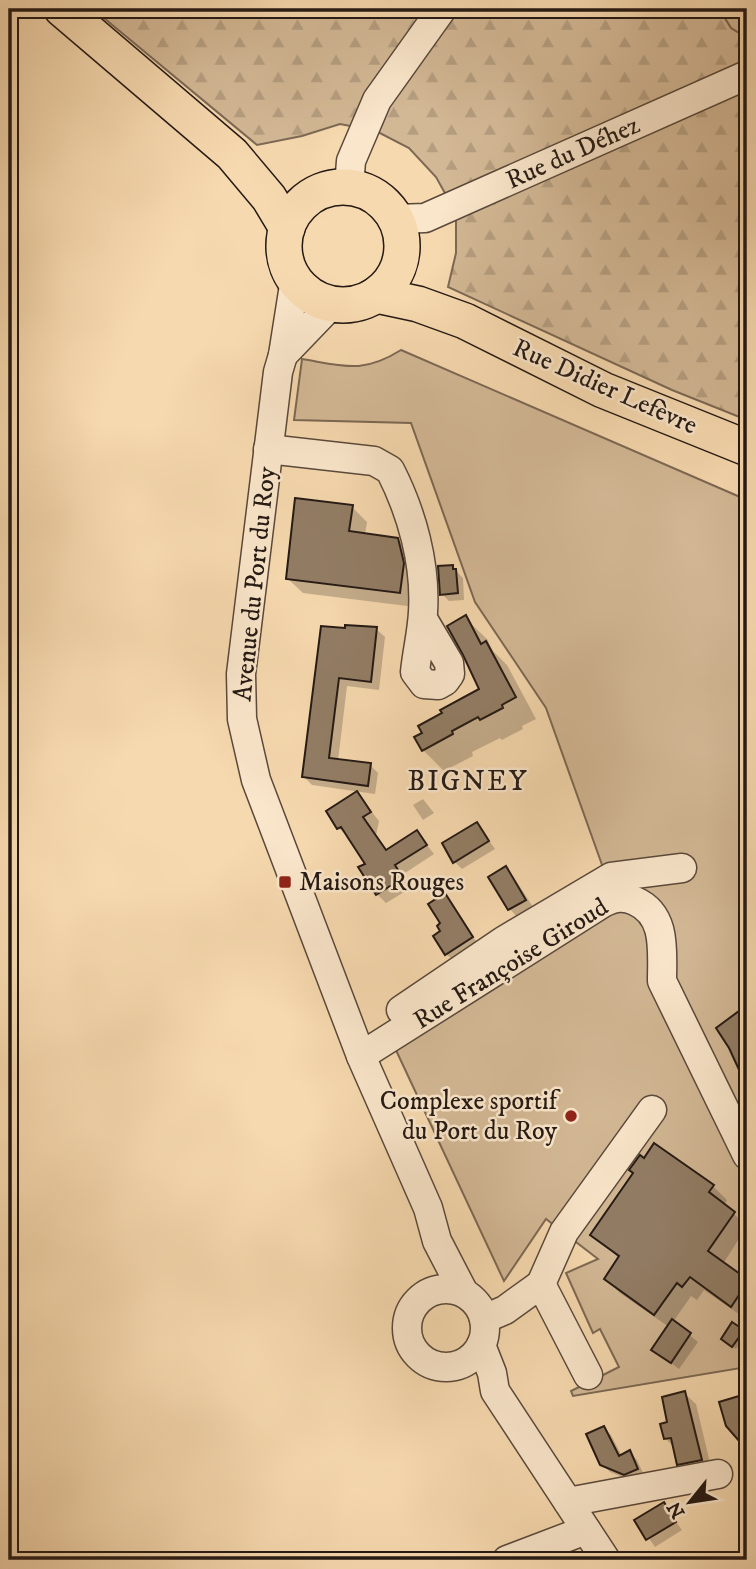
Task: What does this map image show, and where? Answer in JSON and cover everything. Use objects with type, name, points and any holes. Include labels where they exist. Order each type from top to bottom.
[{"type":"main road","points":[[62,9],[232,154],[269,198],[287,228]]},
{"type":"main road","points":[[232,154],[311,196]]},
{"type":"main road","points":[[349,187],[368,192],[384,203],[396,219],[402,237],[401,256],[395,274],[384,289],[369,300],[351,305],[332,304],[315,298],[299,285],[288,268],[284,248],[287,228],[297,209],[311,196],[330,188],[349,187]]},
{"type":"main road","name":"Rue Didier Lefèvre","points":[[401,256],[428,287],[465,321]]},
{"type":"main road","name":"Rue Didier Lefèvre","points":[[376,295],[418,304],[465,321],[603,390],[747,448]]},
{"type":"street","points":[[349,187],[351,161],[377,100],[442,9]]},
{"type":"street","name":"Rue du Déhez","points":[[396,219],[425,218],[747,75]]},
{"type":"street","name":"Avenue du Port du Roy","points":[[295,279],[278,372],[241,674],[242,719],[256,780],[358,1048],[428,1208],[437,1241],[464,1293],[480,1308],[495,1391],[606,1560]]},
{"type":"street","points":[[283,355],[332,304]]},
{"type":"street","points":[[268,449],[374,461],[390,470],[419,547],[423,619]]},
{"type":"street","points":[[358,1048],[503,941],[611,877],[682,868]]},
{"type":"street","name":"Rue Françoise Giroud","points":[[358,1048],[603,903],[626,897],[644,905],[656,916],[661,943],[662,981],[747,1155]]},
{"type":"street","points":[[449,1367],[462,1364],[473,1356],[483,1332],[505,1310],[541,1284],[564,1232],[652,1110]]},
{"type":"street","name":"Avenue du Port du Roy","points":[[437,1241],[429,1292],[418,1300],[411,1311],[407,1324],[408,1338],[423,1360],[436,1366],[449,1367],[495,1391]]},
{"type":"street","points":[[541,1284],[588,1375]]},
{"type":"street","points":[[429,1292],[442,1289],[464,1293]]},
{"type":"street","points":[[568,1502],[718,1474]]},
{"type":"street","points":[[507,1560],[586,1530]]},
{"type":"green space","points":[[93,9],[719,9],[731,28],[747,38],[747,420],[672,390],[448,287],[456,253],[456,213],[436,177],[409,148],[376,131],[340,124],[302,136],[257,145]]},
{"type":"green space","points":[[719,9],[747,9],[747,38],[731,28]]},
{"type":"green space","points":[[401,350],[747,500],[747,1367],[573,1396],[571,1391],[619,1367],[600,1329],[593,1333],[566,1273],[598,1259],[546,1219],[504,1281],[395,1048],[616,904],[546,708],[475,602],[411,423],[294,420],[302,359],[342,366],[364,365],[388,358]]},
{"type":"building","points":[[295,498],[353,505],[349,531],[398,538],[404,563],[400,593],[286,579]]},
{"type":"building","points":[[453,565],[453,569],[456,569],[458,593],[440,595],[438,566]]},
{"type":"building","points":[[466,615],[481,644],[486,641],[516,697],[502,705],[503,708],[480,720],[478,717],[422,751],[414,737],[422,733],[418,726],[442,713],[440,710],[479,689],[447,626]]},
{"type":"building","points":[[345,625],[377,627],[371,682],[339,678],[329,758],[371,763],[368,786],[302,777],[321,626],[345,628]]},
{"type":"building","points":[[357,791],[371,812],[363,817],[386,850],[417,830],[427,845],[395,865],[403,878],[376,895],[358,867],[365,864],[341,827],[337,829],[326,811]]},
{"type":"building","points":[[477,822],[489,841],[453,863],[442,843]]},
{"type":"building","points":[[506,866],[526,900],[508,910],[488,877]]},
{"type":"building","points":[[445,893],[473,937],[445,955],[433,936],[440,931],[437,926],[440,923],[428,904]]},
{"type":"building","points":[[747,1005],[747,1087],[729,1048],[716,1028]]},
{"type":"building","points":[[654,1143],[714,1185],[709,1192],[735,1212],[708,1251],[747,1279],[731,1307],[690,1277],[682,1287],[677,1283],[654,1315],[604,1279],[619,1256],[590,1235],[633,1173],[629,1170],[640,1155],[644,1158]]},
{"type":"building","points":[[672,1319],[691,1333],[671,1363],[651,1350]]},
{"type":"building","points":[[732,1322],[744,1330],[732,1347],[721,1339]]},
{"type":"building","points":[[685,1391],[702,1460],[677,1465],[671,1438],[664,1439],[660,1424],[667,1422],[662,1397]]},
{"type":"building","points":[[739,1396],[747,1420],[747,1450],[726,1426],[719,1402]]},
{"type":"building","points":[[604,1426],[619,1456],[630,1450],[638,1469],[624,1475],[600,1465],[586,1434]]},
{"type":"building","points":[[664,1502],[676,1522],[646,1540],[634,1520]]},
{"type":"place","name":"Maisons Rouges","points":[[285,882]]},
{"type":"place","name":"Complexe sportif du Port du Roy","points":[[571,1116]]},
{"type":"district","name":"BIGNEY","points":[[468,781]]}]
